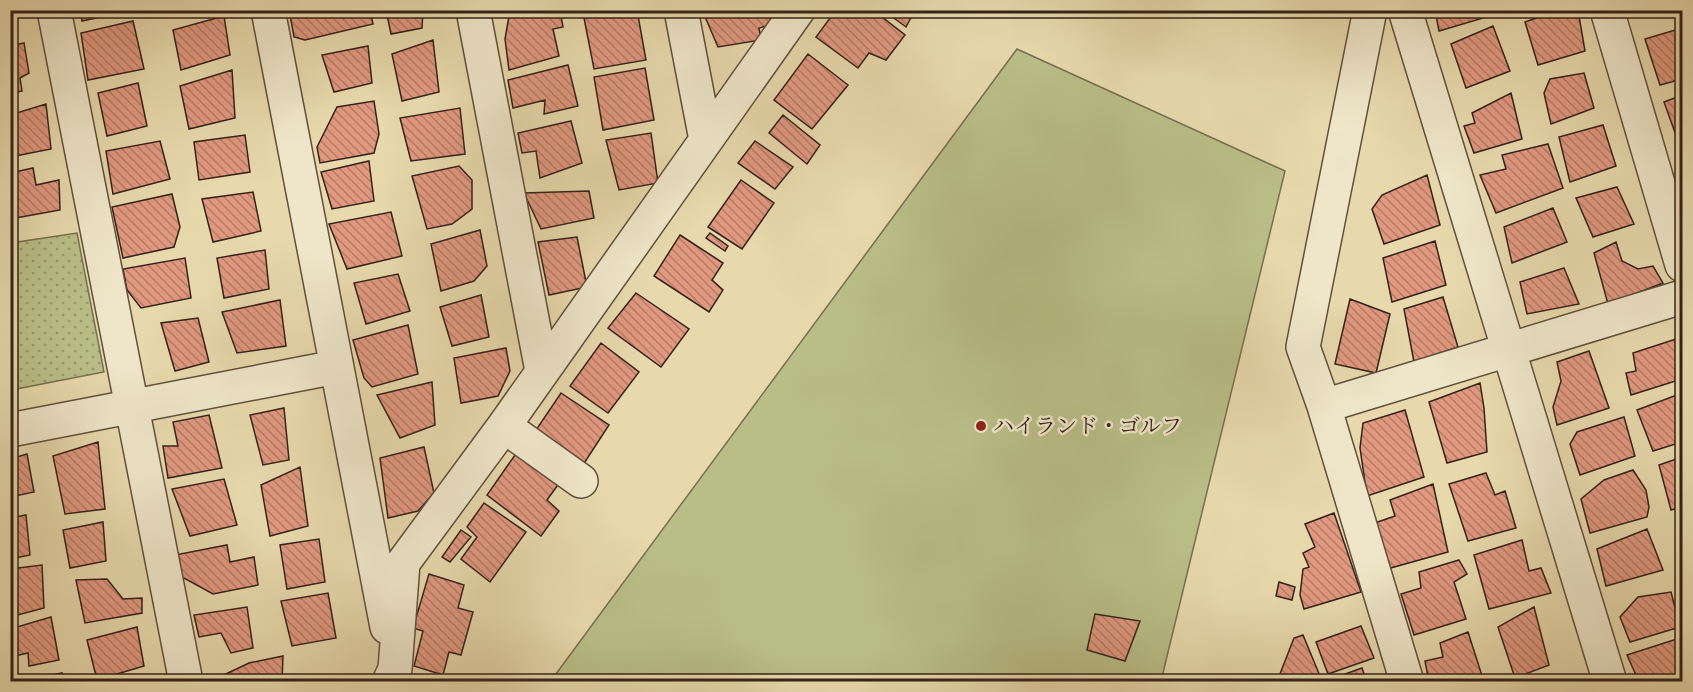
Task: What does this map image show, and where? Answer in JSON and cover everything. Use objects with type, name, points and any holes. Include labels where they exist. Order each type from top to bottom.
[{"type":"street","points":[[54,10],[186,681]]},
{"type":"street","points":[[268,10],[392,675]]},
{"type":"street","points":[[473,10],[542,371]]},
{"type":"street","points":[[681,10],[706,140]]},
{"type":"street","points":[[392,675],[403,563],[504,426],[798,10]]},
{"type":"street","points":[[1370,10],[1303,347],[1324,406],[1407,681]]},
{"type":"street","points":[[1405,10],[1610,681]]},
{"type":"street","points":[[1607,10],[1683,265]]},
{"type":"street","points":[[1324,406],[1683,297]]},
{"type":"street","points":[[10,430],[336,367]]},
{"type":"street","points":[[504,426],[582,481]]},
{"type":"green space","name":"ハイランド・ゴルフ","points":[[1017,49],[1285,171],[1161,681],[550,682]]},
{"type":"green space","points":[[77,233],[104,372],[11,390],[11,243]]},
{"type":"building","points":[[80,10],[124,10],[124,12],[82,21]]},
{"type":"building","points":[[289,10],[370,10],[373,24],[305,40],[294,37]]},
{"type":"building","points":[[386,10],[423,10],[422,28],[391,34]]},
{"type":"building","points":[[534,10],[560,10],[563,27],[553,29],[559,56],[509,70],[505,39],[509,16]]},
{"type":"building","points":[[624,10],[637,10],[646,60],[594,69],[584,18]]},
{"type":"building","points":[[770,10],[772,25],[759,28],[761,40],[718,47],[703,12]]},
{"type":"building","points":[[836,10],[873,10],[905,35],[886,60],[869,53],[858,68],[816,37]]},
{"type":"building","points":[[883,10],[915,10],[906,27]]},
{"type":"building","points":[[1435,10],[1506,10],[1507,11],[1439,31]]},
{"type":"building","points":[[1559,10],[1578,10],[1585,51],[1538,65],[1525,22]]},
{"type":"building","points":[[224,16],[230,55],[181,70],[173,30]]},
{"type":"building","points":[[133,21],[144,69],[88,80],[81,33]]},
{"type":"building","points":[[1493,26],[1510,71],[1466,88],[1451,44]]},
{"type":"building","points":[[1682,28],[1682,79],[1660,85],[1645,39]]},
{"type":"building","points":[[433,40],[439,92],[402,101],[392,54]]},
{"type":"building","points":[[24,43],[29,73],[20,78],[22,91],[10,94],[10,46]]},
{"type":"building","points":[[368,46],[372,83],[334,92],[322,55]]},
{"type":"building","points":[[808,54],[848,85],[812,129],[774,100]]},
{"type":"building","points":[[568,65],[578,106],[544,114],[545,100],[513,108],[508,80]]},
{"type":"building","points":[[645,68],[654,120],[603,130],[594,77]]},
{"type":"building","points":[[232,70],[235,118],[189,129],[180,86]]},
{"type":"building","points":[[1584,73],[1594,108],[1551,124],[1544,93],[1550,79]]},
{"type":"building","points":[[138,83],[147,126],[107,136],[98,93]]},
{"type":"building","points":[[1511,93],[1522,139],[1474,153],[1464,126],[1475,123],[1472,113]]},
{"type":"building","points":[[1682,95],[1682,139],[1678,141],[1664,102]]},
{"type":"building","points":[[374,101],[379,134],[374,153],[320,163],[317,147],[337,107]]},
{"type":"building","points":[[46,104],[51,149],[10,157],[10,115]]},
{"type":"building","points":[[460,108],[465,154],[411,161],[400,118]]},
{"type":"building","points":[[783,115],[820,145],[807,164],[769,133]]},
{"type":"building","points":[[571,121],[582,163],[540,178],[536,151],[522,153],[518,133]]},
{"type":"building","points":[[1603,125],[1616,166],[1570,182],[1559,137]]},
{"type":"building","points":[[651,133],[658,183],[619,190],[606,140]]},
{"type":"building","points":[[245,135],[250,172],[199,180],[194,142]]},
{"type":"building","points":[[160,141],[170,179],[113,194],[106,151]]},
{"type":"building","points":[[755,141],[793,167],[775,189],[738,163]]},
{"type":"building","points":[[1548,144],[1563,188],[1496,213],[1480,175],[1506,169],[1502,155]]},
{"type":"building","points":[[369,161],[374,201],[332,209],[321,172]]},
{"type":"building","points":[[459,166],[472,180],[472,209],[452,224],[427,229],[412,176]]},
{"type":"building","points":[[33,168],[36,185],[59,180],[60,210],[10,219],[10,173]]},
{"type":"building","points":[[1427,175],[1440,225],[1384,244],[1372,209],[1382,195]]},
{"type":"building","points":[[741,180],[774,203],[742,249],[708,227]]},
{"type":"building","points":[[1617,187],[1634,224],[1593,237],[1576,198]]},
{"type":"building","points":[[589,191],[594,218],[541,229],[524,193]]},
{"type":"building","points":[[253,192],[261,231],[213,242],[202,199]]},
{"type":"building","points":[[172,194],[180,227],[174,247],[123,258],[112,207]]},
{"type":"building","points":[[1553,208],[1567,242],[1512,263],[1504,227]]},
{"type":"building","points":[[391,212],[402,256],[347,269],[329,224]]},
{"type":"building","points":[[480,230],[487,266],[474,281],[441,291],[431,244]]},
{"type":"building","points":[[710,233],[728,246],[725,251],[706,238]]},
{"type":"building","points":[[680,235],[723,263],[712,280],[723,290],[709,312],[654,276]]},
{"type":"building","points":[[577,237],[587,287],[549,295],[538,242]]},
{"type":"building","points":[[1435,241],[1446,285],[1392,302],[1383,258]]},
{"type":"building","points":[[1616,242],[1622,261],[1638,269],[1653,266],[1663,283],[1608,304],[1594,253]]},
{"type":"building","points":[[265,250],[269,289],[224,298],[217,258]]},
{"type":"building","points":[[185,258],[191,298],[141,308],[127,290],[123,269]]},
{"type":"building","points":[[1564,268],[1579,304],[1527,314],[1520,282]]},
{"type":"building","points":[[398,274],[410,311],[366,324],[354,283]]},
{"type":"building","points":[[636,293],[689,329],[661,367],[608,328]]},
{"type":"building","points":[[481,295],[489,337],[452,346],[440,307]]},
{"type":"building","points":[[1443,297],[1458,347],[1414,362],[1404,309]]},
{"type":"building","points":[[1350,299],[1390,314],[1376,373],[1335,364]]},
{"type":"building","points":[[280,300],[286,346],[237,353],[222,312]]},
{"type":"building","points":[[198,318],[209,362],[175,371],[161,323]]},
{"type":"building","points":[[408,325],[418,374],[372,387],[364,378],[353,340]]},
{"type":"building","points":[[1682,337],[1682,379],[1631,395],[1626,373],[1636,371],[1633,353]]},
{"type":"building","points":[[601,343],[639,372],[608,413],[570,386]]},
{"type":"building","points":[[506,348],[510,371],[498,396],[461,403],[454,358]]},
{"type":"building","points":[[1589,351],[1609,408],[1557,425],[1553,407],[1561,381],[1557,362]]},
{"type":"building","points":[[432,382],[435,425],[400,438],[377,395]]},
{"type":"building","points":[[1480,383],[1487,452],[1447,463],[1429,402]]},
{"type":"building","points":[[561,393],[609,425],[583,465],[536,430]]},
{"type":"building","points":[[1682,393],[1682,442],[1653,451],[1637,410]]},
{"type":"building","points":[[284,408],[289,460],[263,465],[250,415]]},
{"type":"building","points":[[1405,410],[1424,477],[1367,496],[1360,448],[1363,423]]},
{"type":"building","points":[[209,415],[222,468],[168,478],[163,446],[178,446],[173,422]]},
{"type":"building","points":[[1624,417],[1635,456],[1580,475],[1570,444],[1577,432]]},
{"type":"building","points":[[98,442],[105,509],[65,514],[53,456]]},
{"type":"building","points":[[522,445],[563,478],[547,500],[559,511],[541,536],[487,495]]},
{"type":"building","points":[[424,447],[434,493],[418,511],[388,518],[380,458]]},
{"type":"building","points":[[27,454],[34,492],[10,497],[10,459]]},
{"type":"building","points":[[1682,457],[1682,507],[1671,510],[1659,465]]},
{"type":"building","points":[[300,467],[308,526],[270,536],[261,485]]},
{"type":"building","points":[[1633,470],[1646,490],[1649,507],[1647,517],[1590,533],[1581,499],[1604,480]]},
{"type":"building","points":[[1486,473],[1495,495],[1505,491],[1516,528],[1468,541],[1449,484]]},
{"type":"building","points":[[224,479],[237,525],[190,536],[172,489]]},
{"type":"building","points":[[1433,484],[1448,552],[1387,569],[1369,525],[1395,516],[1390,500]]},
{"type":"building","points":[[484,503],[526,532],[490,582],[461,559],[477,537],[467,527]]},
{"type":"building","points":[[1334,513],[1361,592],[1304,609],[1300,595],[1303,569],[1309,567],[1303,553],[1315,547],[1305,524]]},
{"type":"building","points":[[26,515],[30,555],[10,559],[10,518]]},
{"type":"building","points":[[103,522],[106,561],[70,568],[63,530]]},
{"type":"building","points":[[1682,525],[1682,547],[1679,526]]},
{"type":"building","points":[[1647,529],[1663,570],[1606,586],[1597,549]]},
{"type":"building","points":[[461,530],[471,537],[450,562],[442,557]]},
{"type":"building","points":[[319,539],[325,582],[287,589],[280,545]]},
{"type":"building","points":[[1522,540],[1529,571],[1541,568],[1551,593],[1489,609],[1474,555]]},
{"type":"building","points":[[227,545],[230,562],[254,557],[258,585],[213,594],[182,577],[175,555]]},
{"type":"building","points":[[1459,560],[1467,574],[1454,582],[1466,619],[1414,635],[1401,594],[1421,588],[1419,572]]},
{"type":"building","points":[[42,565],[44,608],[10,617],[10,569]]},
{"type":"building","points":[[429,574],[464,585],[458,608],[473,612],[461,655],[449,652],[443,675],[414,666],[423,631],[413,628]]},
{"type":"building","points":[[107,579],[123,599],[142,598],[142,613],[85,623],[76,580]]},
{"type":"building","points":[[1279,582],[1295,587],[1292,600],[1276,596]]},
{"type":"building","points":[[1671,592],[1680,627],[1630,642],[1620,617],[1638,597]]},
{"type":"building","points":[[328,593],[336,638],[292,646],[281,601]]},
{"type":"building","points":[[247,607],[253,648],[231,653],[221,633],[199,637],[194,615]]},
{"type":"building","points":[[1534,607],[1549,665],[1515,678],[1498,627]]},
{"type":"building","points":[[1095,614],[1140,621],[1125,661],[1087,650]]},
{"type":"building","points":[[51,617],[59,660],[29,666],[28,653],[10,657],[10,629]]},
{"type":"building","points":[[1361,626],[1374,658],[1328,674],[1316,642]]},
{"type":"building","points":[[137,627],[144,666],[97,680],[87,640]]},
{"type":"building","points":[[1468,632],[1484,682],[1429,682],[1425,661],[1443,657],[1440,643]]},
{"type":"building","points":[[1303,635],[1320,676],[1306,682],[1279,682],[1278,679],[1294,638]]},
{"type":"building","points":[[1680,638],[1682,681],[1639,682],[1627,655]]},
{"type":"building","points":[[283,656],[282,682],[209,682],[249,663]]},
{"type":"building","points":[[1362,668],[1367,682],[1323,682]]},
{"type":"building","points":[[62,673],[64,682],[23,682],[23,681]]},
{"type":"place","name":"ハイランド・ゴルフ","points":[[981,426]]}]
